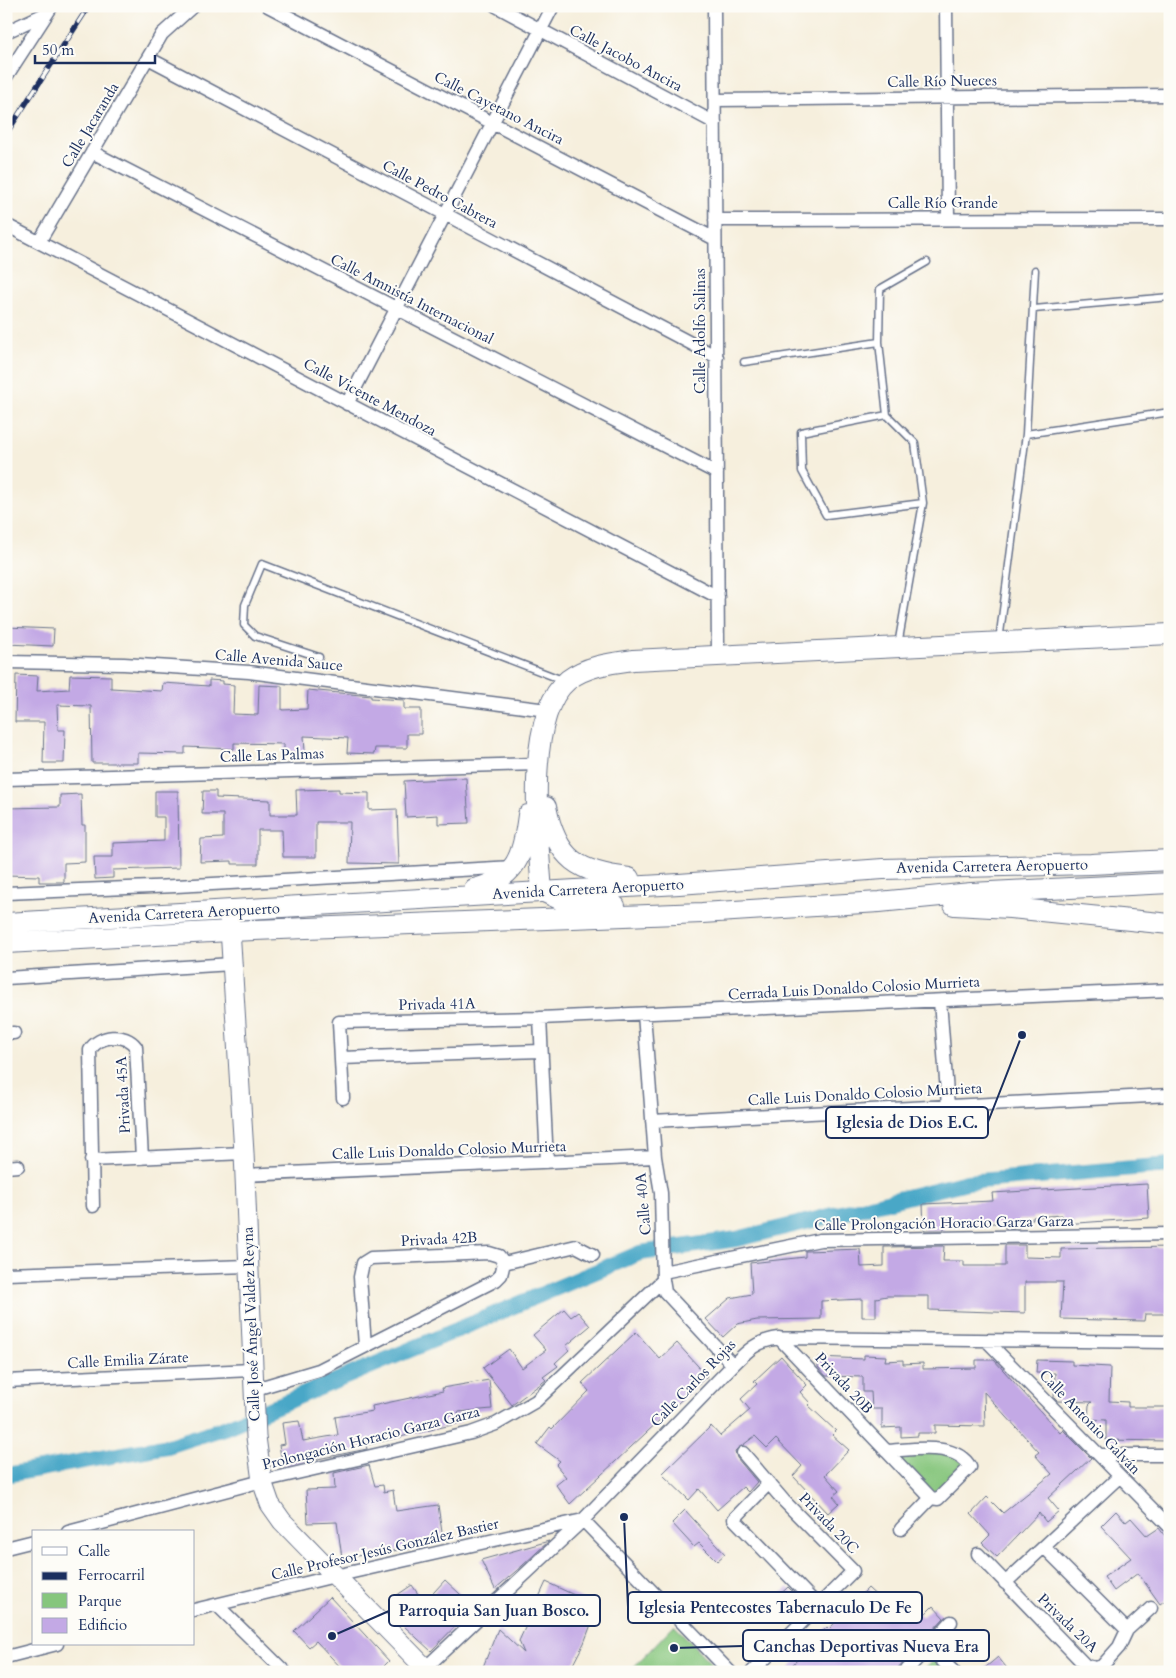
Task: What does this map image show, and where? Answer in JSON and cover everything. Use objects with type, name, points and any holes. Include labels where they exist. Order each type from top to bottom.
[{"type":"main road","points":[[431,898],[490,884],[505,877],[514,867],[522,850],[531,794],[538,769],[547,710],[566,681],[580,672],[624,661],[1170,634]]},
{"type":"main road","points":[[538,769],[556,843],[574,862],[597,872],[680,884]]},
{"type":"main road","points":[[538,769],[542,891],[559,899],[659,914]]},
{"type":"main road","name":"Avenida Carretera Aeropuerto","points":[[6,943],[230,921],[406,899],[680,884],[884,868],[1091,864],[1170,860]]},
{"type":"main road","name":"Avenida Carretera Aeropuerto","points":[[6,923],[659,914],[879,902],[971,893],[1170,883]]},
{"type":"main road","points":[[879,902],[1010,908],[1170,924]]},
{"type":"street","name":"Calle Jacaranda","points":[[39,242],[162,34],[193,6]]},
{"type":"street","name":"Calle Cayetano Ancira","points":[[268,6],[716,239]]},
{"type":"street","name":"Calle Jacobo Ancira","points":[[496,6],[715,123]]},
{"type":"street","points":[[347,404],[552,6]]},
{"type":"street","name":"Calle Adolfo Salinas","points":[[714,6],[718,656]]},
{"type":"street","points":[[946,6],[948,219]]},
{"type":"street","points":[[6,32],[49,10]]},
{"type":"street","points":[[6,77],[49,10]]},
{"type":"street","name":"Calle Pedro Cabrera","points":[[148,58],[716,357]]},
{"type":"street","name":"Calle Río Nueces","points":[[715,100],[1170,95]]},
{"type":"street","name":"Calle Amnistía Internacional","points":[[92,152],[717,473]]},
{"type":"street","name":"Calle Río Grande","points":[[716,220],[1170,219]]},
{"type":"street","name":"Calle Vicente Mendoza","points":[[6,225],[718,597]]},
{"type":"street","name":"Calle Avenida Sauce","points":[[6,662],[124,664],[249,672],[547,710]]},
{"type":"street","name":"Calle Las Palmas","points":[[6,779],[538,769]]},
{"type":"street","points":[[6,893],[514,867]]},
{"type":"street","name":"Calle José Ángel Valdez Reyna","points":[[230,921],[244,1153],[252,1392],[262,1481],[270,1504],[282,1521],[425,1670]]},
{"type":"street","points":[[6,978],[232,964]]},
{"type":"street","name":"Cerrada Luis Donaldo Colosio Murrieta","points":[[540,1018],[1170,990]]},
{"type":"street","points":[[940,1000],[948,1106]]},
{"type":"street","name":"Calle 40A","points":[[644,1014],[655,1157],[661,1193],[665,1292],[672,1302],[732,1364]]},
{"type":"street","points":[[540,1018],[547,1162]]},
{"type":"street","name":"Privada 41A","points":[[342,1098],[339,1022],[540,1018]]},
{"type":"street","name":"Privada 45A","points":[[93,1206],[90,1050],[94,1042],[101,1039],[125,1037],[131,1040],[136,1047],[142,1158]]},
{"type":"street","points":[[341,1058],[541,1051]]},
{"type":"street","name":"Calle Luis Donaldo Colosio Murrieta","points":[[652,1121],[1170,1095]]},
{"type":"street","points":[[91,1160],[244,1153]]},
{"type":"street","name":"Calle Luis Donaldo Colosio Murrieta","points":[[245,1175],[655,1157]]},
{"type":"street","name":"Calle Prolongación Horacio Garza Garza","points":[[663,1271],[820,1240],[1170,1234]]},
{"type":"street","points":[[252,1392],[319,1370],[496,1280],[501,1275],[504,1264],[576,1246],[593,1255]]},
{"type":"street","name":"Privada 42B","points":[[366,1346],[360,1277],[362,1263],[371,1258],[489,1252],[499,1256],[504,1264]]},
{"type":"street","points":[[6,1274],[248,1266]]},
{"type":"street","name":"Prolongación Horacio Garza Garza","points":[[76,1530],[262,1481],[471,1433],[510,1418],[536,1401],[663,1271]]},
{"type":"street","name":"Calle Carlos Rojas","points":[[425,1670],[583,1520],[732,1364],[751,1346],[763,1340],[779,1338],[1170,1342]]},
{"type":"street","name":"Privada 20B","points":[[779,1338],[931,1498]]},
{"type":"street","name":"Calle Antonio Galván","points":[[987,1340],[1170,1527]]},
{"type":"street","name":"Calle Emilia Zárate","points":[[6,1381],[252,1370]]},
{"type":"street","points":[[886,1451],[946,1451],[958,1454],[966,1460],[970,1467],[938,1499],[931,1498],[901,1529]]},
{"type":"street","name":"Privada 20C","points":[[744,1453],[769,1483],[853,1571],[752,1672]]},
{"type":"street","points":[[1100,1455],[1170,1455]]},
{"type":"street","points":[[1005,1583],[1120,1476]]},
{"type":"street","points":[[769,1483],[734,1519],[818,1606]]},
{"type":"street","points":[[583,1520],[730,1672]]},
{"type":"street","name":"Calle Profesor Jesús González Bastier","points":[[195,1610],[583,1520]]},
{"type":"street","points":[[6,1548],[32,1542]]},
{"type":"street","points":[[1044,1547],[1127,1630]]},
{"type":"street","name":"Privada 20A","points":[[978,1554],[1086,1666],[1096,1668],[1102,1666],[1119,1648],[1127,1630],[1151,1608]]},
{"type":"street","points":[[217,1605],[284,1672]]},
{"type":"street","points":[[905,1672],[951,1622]]},
{"type":"street","points":[[6,1657],[49,1646]]},
{"type":"street","points":[[929,1648],[954,1672]]},
{"type":"lane","points":[[898,646],[923,503],[915,443],[888,415],[879,342],[880,289],[927,262]]},
{"type":"lane","points":[[999,642],[1026,434],[1035,270]]},
{"type":"lane","points":[[1034,309],[1170,297]]},
{"type":"lane","points":[[744,362],[879,342]]},
{"type":"lane","points":[[1026,434],[1170,412]]},
{"type":"lane","points":[[888,415],[801,432],[802,471],[826,515],[923,503]]},
{"type":"lane","points":[[319,657],[255,636],[244,625],[245,605],[262,564],[566,681]]},
{"type":"green space","points":[[886,1451],[946,1451],[970,1467],[938,1499]]},
{"type":"green space","points":[[674,1625],[719,1672],[629,1672]]},
{"type":"green space","points":[[934,1660],[947,1672],[922,1672]]},
{"type":"building","points":[[6,627],[54,629],[53,646],[6,644]]},
{"type":"building","points":[[16,675],[38,676],[37,691],[69,689],[70,675],[111,676],[111,688],[162,691],[163,683],[209,686],[209,680],[223,681],[223,684],[234,685],[233,714],[258,715],[259,685],[282,686],[282,710],[307,709],[308,690],[404,700],[404,709],[421,709],[421,734],[407,734],[407,748],[375,748],[374,754],[347,753],[348,738],[304,736],[305,752],[284,753],[284,744],[234,743],[234,749],[185,747],[185,754],[138,753],[138,763],[92,763],[91,706],[57,705],[58,730],[65,730],[64,763],[43,763],[44,722],[15,722]]},
{"type":"building","points":[[466,778],[469,823],[438,824],[438,815],[406,817],[404,781]]},
{"type":"building","points":[[339,789],[339,792],[369,793],[369,810],[397,809],[399,864],[349,863],[350,822],[316,822],[316,857],[283,857],[282,830],[258,830],[258,864],[232,864],[232,861],[200,862],[201,839],[223,838],[223,814],[202,814],[203,791],[216,791],[216,798],[270,800],[270,815],[297,815],[296,790]]},
{"type":"building","points":[[155,791],[178,791],[179,868],[113,870],[113,878],[95,879],[94,857],[113,857],[113,843],[164,841],[164,817],[155,817]]},
{"type":"building","points":[[81,794],[82,825],[85,825],[85,862],[64,863],[64,882],[39,882],[39,876],[6,875],[6,808],[60,807],[60,795]]},
{"type":"building","points":[[1147,1184],[1149,1218],[1063,1224],[1062,1215],[1019,1219],[1019,1228],[1005,1229],[1005,1224],[993,1223],[944,1225],[944,1230],[924,1230],[923,1204],[993,1201],[992,1193]]},
{"type":"building","points":[[1005,1245],[1025,1245],[1025,1257],[1061,1258],[1061,1249],[1170,1247],[1170,1314],[1145,1314],[1144,1321],[1061,1319],[1063,1282],[1025,1282],[1025,1313],[929,1310],[929,1296],[887,1296],[876,1298],[876,1317],[862,1317],[862,1299],[821,1301],[821,1319],[757,1320],[737,1324],[723,1337],[706,1319],[730,1298],[752,1294],[750,1263],[805,1257],[805,1251],[860,1249],[861,1267],[884,1266],[884,1247],[944,1246],[943,1261],[964,1261],[964,1266],[1005,1266]]},
{"type":"building","points":[[564,1309],[571,1317],[578,1312],[590,1326],[566,1346],[569,1350],[555,1363],[558,1366],[543,1377],[546,1380],[512,1405],[483,1368],[509,1349],[522,1368],[546,1350],[533,1335]]},
{"type":"building","points":[[636,1332],[660,1359],[677,1343],[707,1376],[570,1504],[556,1485],[566,1477],[556,1465],[560,1461],[537,1444],[550,1427],[552,1429],[589,1391],[582,1383]]},
{"type":"building","points":[[864,1355],[886,1356],[885,1361],[903,1360],[903,1364],[923,1363],[923,1369],[976,1368],[976,1360],[994,1360],[1060,1433],[1063,1430],[1091,1458],[1048,1498],[1059,1511],[1046,1522],[1039,1513],[997,1557],[982,1543],[990,1535],[971,1514],[987,1497],[1003,1513],[1052,1474],[1035,1455],[1039,1452],[984,1392],[985,1426],[935,1425],[935,1433],[918,1433],[918,1436],[901,1437],[901,1427],[882,1428],[882,1409],[872,1409],[871,1392],[863,1392],[863,1377],[826,1376],[818,1367],[818,1357],[864,1359]]},
{"type":"building","points":[[781,1356],[807,1385],[800,1392],[810,1403],[808,1405],[836,1431],[832,1435],[849,1450],[825,1475],[839,1491],[833,1496],[839,1503],[828,1513],[793,1476],[802,1466],[776,1439],[767,1448],[755,1436],[735,1451],[737,1458],[757,1482],[748,1492],[743,1487],[717,1510],[699,1489],[689,1500],[662,1474],[711,1426],[720,1436],[750,1410],[741,1399],[757,1384],[754,1381]]},
{"type":"building","points":[[1037,1360],[1072,1361],[1072,1365],[1110,1367],[1109,1401],[1128,1402],[1128,1407],[1167,1407],[1168,1441],[1106,1440],[1106,1420],[1088,1419],[1089,1405],[1092,1402],[1057,1401],[1054,1398],[1055,1373],[1036,1373]]},
{"type":"building","points":[[489,1380],[492,1409],[458,1412],[460,1423],[366,1445],[367,1449],[283,1466],[279,1445],[285,1444],[282,1423],[299,1421],[303,1441],[338,1435],[335,1417],[373,1411],[372,1406],[443,1391],[442,1388]]},
{"type":"building","points":[[369,1465],[375,1486],[383,1485],[384,1492],[393,1490],[396,1511],[438,1505],[443,1539],[414,1543],[414,1548],[342,1558],[337,1522],[308,1523],[306,1490],[335,1489],[334,1473]]},
{"type":"building","points":[[685,1510],[725,1554],[717,1561],[699,1543],[694,1547],[672,1523]]},
{"type":"building","points":[[1116,1511],[1126,1522],[1131,1518],[1147,1536],[1159,1528],[1170,1543],[1170,1597],[1160,1604],[1138,1573],[1114,1591],[1104,1577],[1131,1558],[1101,1526]]},
{"type":"building","points":[[549,1541],[522,1566],[495,1589],[481,1560]]},
{"type":"building","points":[[445,1580],[474,1607],[431,1651],[404,1626],[406,1623],[390,1600],[412,1585],[424,1603]]},
{"type":"building","points":[[546,1582],[598,1606],[584,1643],[569,1672],[481,1672],[498,1629],[524,1653],[519,1641]]},
{"type":"building","points":[[788,1587],[803,1602],[784,1620],[770,1604]]},
{"type":"building","points":[[868,1588],[898,1616],[910,1604],[922,1617],[933,1606],[944,1618],[894,1672],[786,1672],[827,1627],[829,1629]]},
{"type":"building","points":[[330,1597],[389,1661],[378,1672],[345,1672],[316,1641],[309,1647],[294,1631]]},
{"type":"building","points":[[998,1657],[1010,1672],[980,1672]]},
{"type":"waterway","points":[[6,1475],[168,1446],[224,1428],[640,1253],[737,1239],[967,1182],[1170,1165]]},
{"type":"railway","points":[[6,134],[89,6]]},
{"type":"place","name":"Iglesia de Dios E.C.","points":[[1022,1035]]},
{"type":"place","name":"Iglesia Pentecostes Tabernaculo De Fe","points":[[624,1517]]},
{"type":"place","name":"Parroquia San Juan Bosco.","points":[[332,1636]]},
{"type":"place","name":"Canchas Deportivas Nueva Era","points":[[674,1648]]}]
